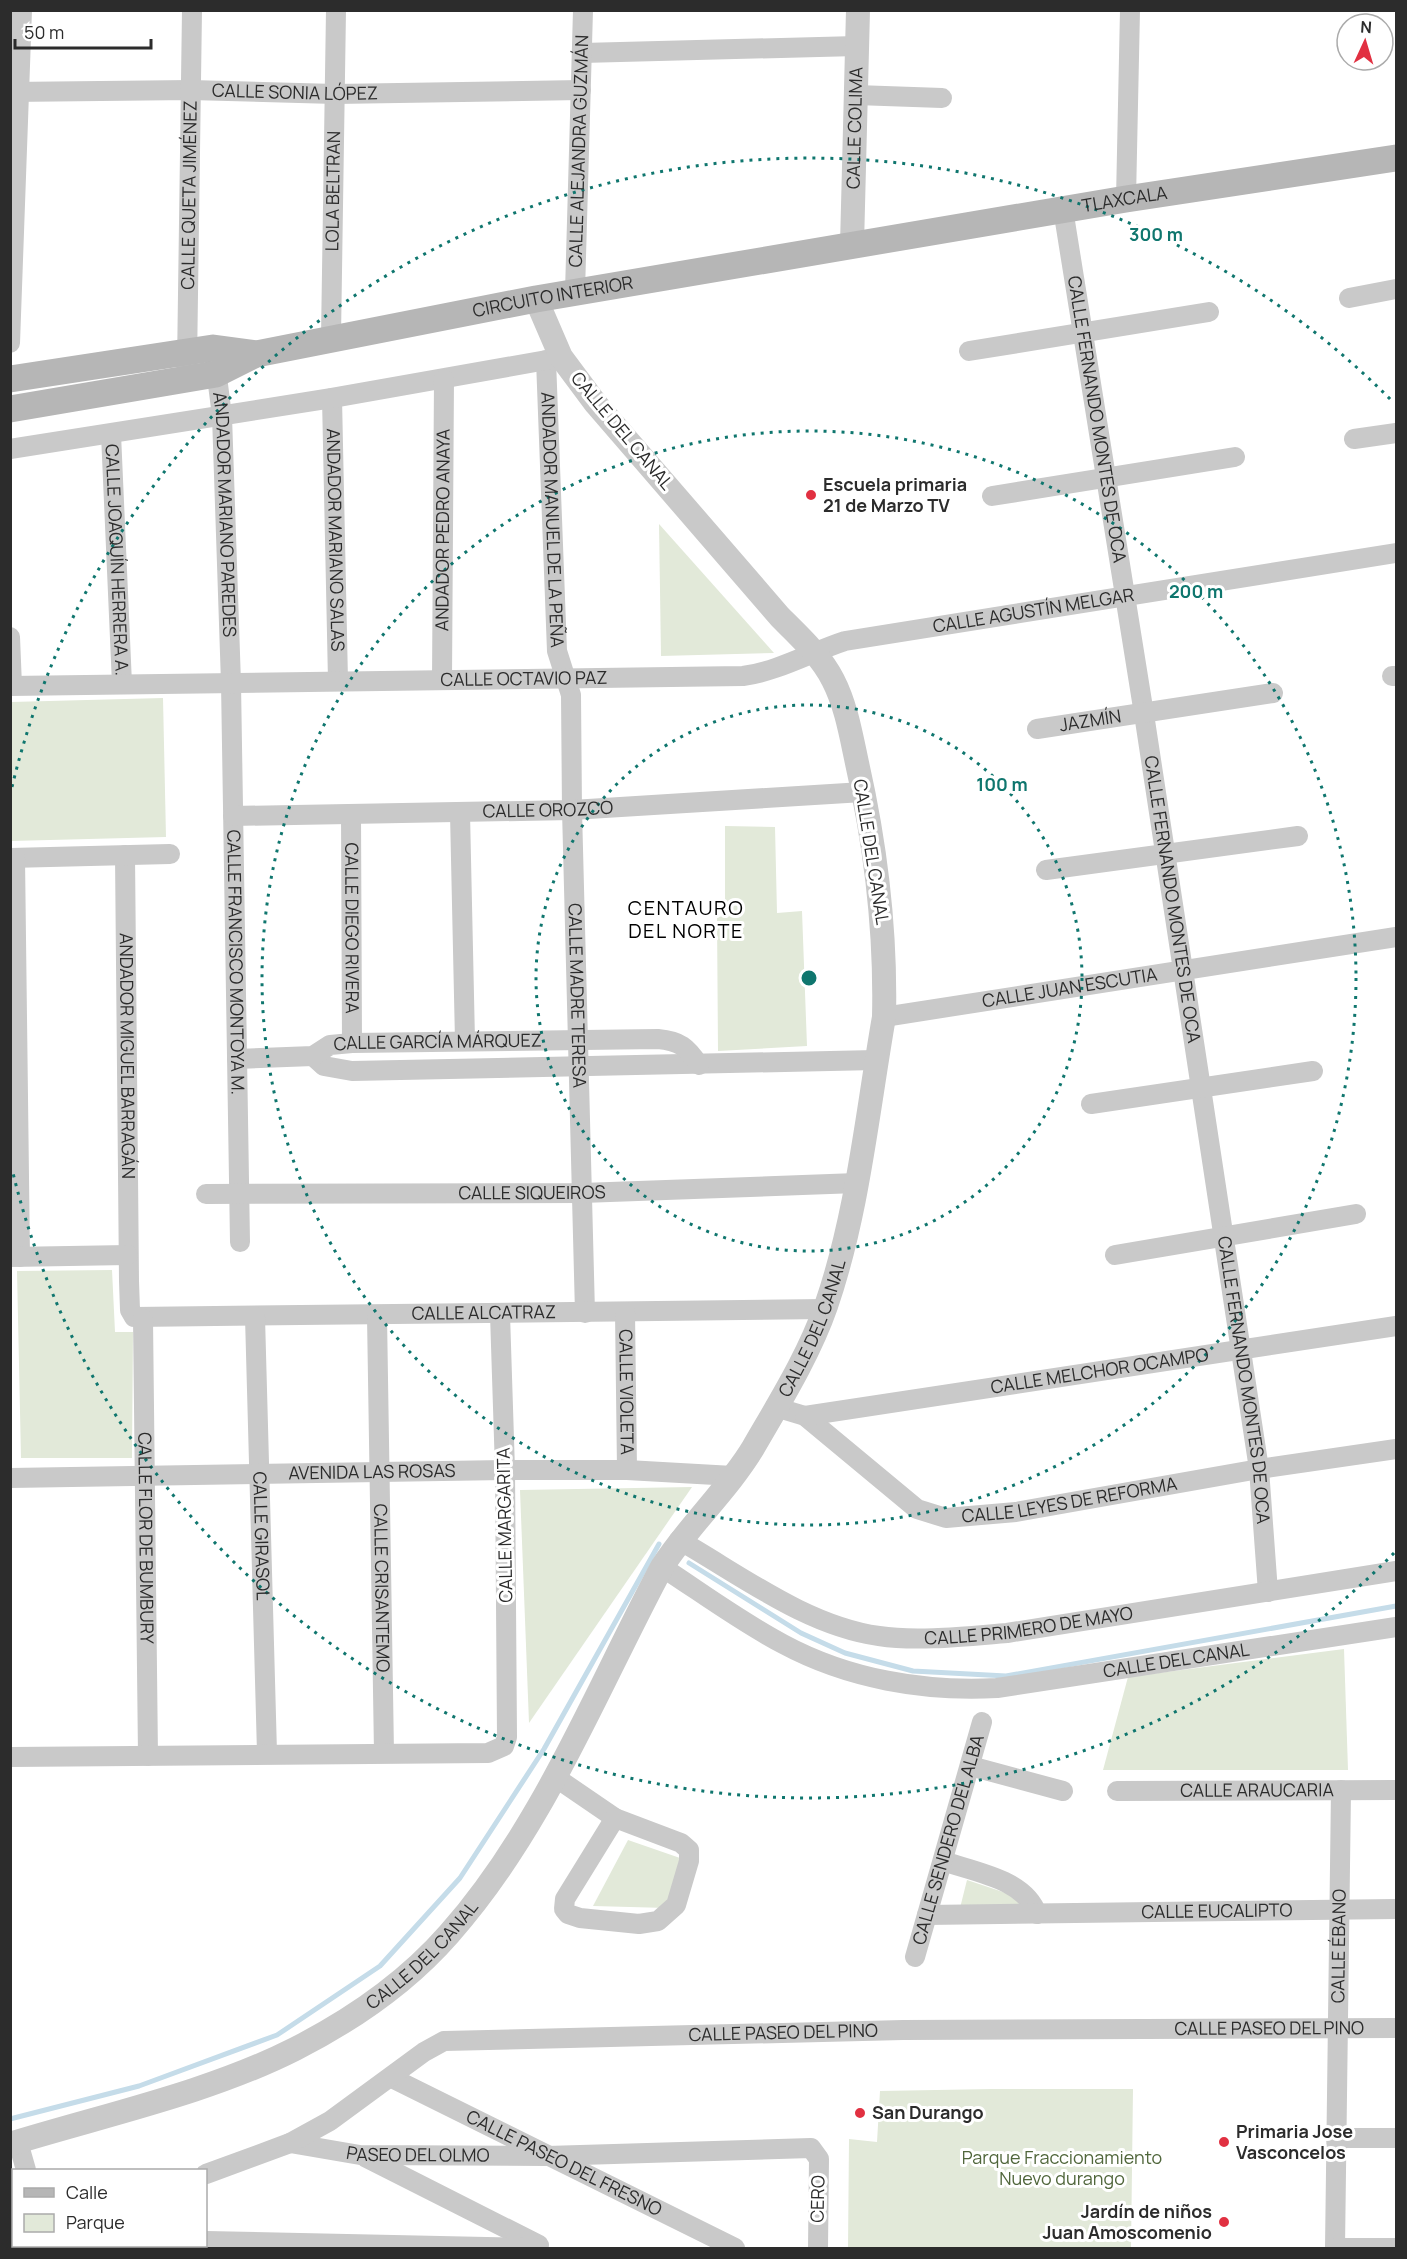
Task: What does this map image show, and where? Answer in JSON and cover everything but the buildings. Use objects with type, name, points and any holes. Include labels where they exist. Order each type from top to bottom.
[{"type":"main road","name":"TLAXCALA","points":[[852,245],[1063,209],[1396,158]]},
{"type":"main road","name":"CIRCUITO INTERIOR","points":[[10,409],[216,375],[256,354],[331,337],[575,292],[852,245]]},
{"type":"main road","name":"CIRCUITO INTERIOR","points":[[10,379],[200,350],[256,354]]},
{"type":"street","points":[[10,343],[15,92],[22,10]]},
{"type":"street","name":"CALLE QUETA JIMÉNEZ","points":[[186,380],[200,350],[191,90],[192,10]]},
{"type":"street","name":"LOLA BELTRAN","points":[[331,337],[336,10]]},
{"type":"street","name":"CALLE ALEJANDRA GUZMÁN","points":[[575,292],[583,10]]},
{"type":"street","name":"CALLE COLIMA","points":[[852,245],[858,10]]},
{"type":"street","points":[[1126,199],[1130,10]]},
{"type":"street","points":[[582,53],[857,46]]},
{"type":"street","name":"CALLE SONIA LÓPEZ","points":[[15,92],[191,90],[335,94],[581,90]]},
{"type":"street","points":[[856,95],[942,98]]},
{"type":"street","name":"CALLE FERNANDO MONTES DE OCA","points":[[1063,209],[1144,714],[1181,971],[1201,1086],[1259,1469],[1268,1592]]},
{"type":"street","points":[[1349,298],[1396,290]]},
{"type":"street","name":"CALLE DEL CANAL","points":[[14,2143],[246,2071],[294,2050],[359,2012],[401,1980],[449,1935],[505,1858],[555,1777],[662,1568],[680,1540],[733,1476],[775,1407],[825,1309],[845,1243],[858,1183],[884,1017],[885,979],[880,888],[863,792],[842,701],[833,679],[813,651],[780,617],[612,422],[553,358],[536,299]]},
{"type":"street","points":[[969,351],[1209,312]]},
{"type":"street","name":"ANDADOR MARIANO PAREDES","points":[[200,350],[216,375],[222,416],[231,683]]},
{"type":"street","points":[[10,449],[332,398],[553,358]]},
{"type":"street","name":"ANDADOR MANUEL DE LA PEÑA","points":[[553,358],[557,651],[565,678]]},
{"type":"street","name":"ANDADOR PEDRO ANAYA","points":[[442,680],[444,379]]},
{"type":"street","name":"ANDADOR MARIANO SALAS","points":[[332,398],[338,681]]},
{"type":"street","name":"CALLE JOAQUÍN HERRERA A.","points":[[111,434],[122,684]]},
{"type":"street","points":[[1354,440],[1396,434]]},
{"type":"street","points":[[992,496],[1235,457]]},
{"type":"street","name":"CALLE AGUSTÍN MELGAR","points":[[813,651],[845,641],[1396,553]]},
{"type":"street","points":[[10,638],[11,686]]},
{"type":"street","name":"CALLE OCTAVIO PAZ","points":[[11,686],[744,676],[776,669],[813,651]]},
{"type":"street","name":"CALLE MADRE TERESA","points":[[565,678],[571,695],[585,1313]]},
{"type":"street","name":"CALLE FRANCISCO MONTOYA M.","points":[[231,683],[240,1242]]},
{"type":"street","name":"JAZMÍN","points":[[1037,729],[1273,693]]},
{"type":"street","name":"CALLE OROZCO","points":[[233,816],[572,810],[863,792]]},
{"type":"street","points":[[460,813],[465,1041]]},
{"type":"street","name":"CALLE DIEGO RIVERA","points":[[351,814],[352,1043]]},
{"type":"street","points":[[1046,870],[1298,836]]},
{"type":"street","points":[[128,1256],[15,1257],[13,858],[170,854]]},
{"type":"street","name":"ANDADOR MIGUEL BARRAGÁN","points":[[124,855],[130,1310],[134,1317],[143,1319]]},
{"type":"street","name":"CALLE JUAN ESCUTIA","points":[[884,1017],[1396,938]]},
{"type":"street","name":"CALLE GARCÍA MÁRQUEZ","points":[[237,1059],[314,1056],[330,1045],[352,1043],[675,1041],[687,1048],[699,1065]]},
{"type":"street","name":"CALLE GARCÍA MÁRQUEZ","points":[[314,1056],[324,1066],[352,1071],[876,1060]]},
{"type":"street","points":[[1091,1104],[1313,1071]]},
{"type":"street","name":"CALLE SIQUEIROS","points":[[206,1194],[239,1196],[582,1193],[858,1183]]},
{"type":"street","points":[[1115,1255],[1356,1214]]},
{"type":"street","name":"CALLE ALCATRAZ","points":[[143,1319],[825,1309]]},
{"type":"street","name":"CALLE VIOLETA","points":[[625,1312],[627,1470]]},
{"type":"street","name":"CALLE MARGARITA","points":[[384,1753],[488,1753],[504,1746],[507,1737],[505,1470],[500,1314]]},
{"type":"street","name":"CALLE CRISANTEMO","points":[[377,1316],[384,1753]]},
{"type":"street","name":"CALLE GIRASOL","points":[[255,1317],[267,1753]]},
{"type":"street","name":"CALLE FLOR DE BUMBURY","points":[[143,1319],[148,1755]]},
{"type":"street","name":"CALLE MELCHOR OCAMPO","points":[[805,1416],[1396,1326]]},
{"type":"street","name":"CALLE LEYES DE REFORMA","points":[[775,1407],[805,1416],[917,1509],[946,1518],[1016,1512],[1259,1469],[1396,1449]]},
{"type":"street","name":"AVENIDA LAS ROSAS","points":[[10,1478],[380,1474],[505,1470],[627,1470],[733,1476]]},
{"type":"street","name":"CALLE PRIMERO DE MAYO","points":[[680,1540],[782,1600],[822,1620],[881,1637],[1007,1633],[1396,1570]]},
{"type":"street","name":"CALLE DEL CANAL","points":[[662,1568],[756,1629],[807,1656],[866,1675],[933,1688],[997,1688],[1396,1627]]},
{"type":"street","name":"CALLE SENDERO DEL ALBA","points":[[915,1957],[982,1722]]},
{"type":"street","points":[[10,1757],[384,1753]]},
{"type":"street","points":[[970,1766],[1063,1791]]},
{"type":"street","points":[[555,1777],[615,1818],[681,1844],[689,1850],[689,1861],[676,1905],[666,1916],[657,1921],[639,1924],[580,1918],[568,1914],[564,1909],[565,1899],[615,1818]]},
{"type":"street","name":"CALLE ÉBANO","points":[[1335,2248],[1341,1790]]},
{"type":"street","name":"CALLE ARAUCARIA","points":[[1117,1791],[1396,1790]]},
{"type":"street","points":[[942,1861],[1022,1891],[1032,1901],[1037,1914]]},
{"type":"street","name":"CALLE EUCALIPTO","points":[[927,1915],[1396,1910]]},
{"type":"street","name":"CALLE PASEO DEL PINO","points":[[207,2174],[290,2143],[330,2121],[434,2046],[459,2040],[903,2030],[1396,2028]]},
{"type":"street","name":"CALLE PASEO DEL FRESNO","points":[[392,2078],[735,2248]]},
{"type":"street","points":[[1336,2138],[1396,2138]]},
{"type":"street","points":[[14,2143],[26,2169]]},
{"type":"street","name":"PASEO DEL OLMO","points":[[290,2143],[360,2155],[547,2156],[806,2148],[815,2151]]},
{"type":"street","name":"CERO","points":[[815,2151],[819,2159],[818,2248]]},
{"type":"street","points":[[360,2155],[547,2248]]},
{"type":"street","points":[[207,2241],[537,2248]]},
{"type":"street","points":[[1335,2248],[1396,2248]]},
{"type":"green space","points":[[659,524],[774,653],[661,656]]},
{"type":"green space","points":[[163,698],[166,837],[11,841],[11,702]]},
{"type":"green space","points":[[725,826],[775,827],[777,913],[802,911],[807,1046],[718,1051],[717,917],[725,916]]},
{"type":"green space","points":[[112,1270],[115,1332],[133,1332],[132,1458],[21,1458],[17,1271]]},
{"type":"green space","points":[[692,1487],[529,1723],[520,1490]]},
{"type":"green space","points":[[1344,1649],[1348,1770],[1103,1770],[1128,1677]]},
{"type":"green space","points":[[628,1840],[680,1858],[667,1908],[593,1906]]},
{"type":"green space","points":[[967,1880],[1021,1898],[1023,1906],[960,1908]]},
{"type":"green space","name":"Parque Fraccionamiento Nuevo durango","points":[[1133,2089],[1131,2248],[848,2248],[849,2139],[877,2142],[880,2091]]},
{"type":"waterway","points":[[10,2119],[139,2086],[277,2035],[380,1966],[460,1878],[544,1749],[659,1544]]},
{"type":"waterway","points":[[689,1563],[801,1633],[845,1653],[913,1671],[1006,1676],[1396,1606]]},
{"type":"place","name":"Escuela primaria 21 de Marzo TV","points":[[811,495]]},
{"type":"place","name":"San Durango","points":[[860,2113]]},
{"type":"place","name":"Primaria Jose Vasconcelos","points":[[1224,2142]]},
{"type":"place","name":"Jardín de niños Juan Amoscomenio","points":[[1224,2222]]},
{"type":"district","name":"CENTAURO DEL NORTE","points":[[686,920]]}]
